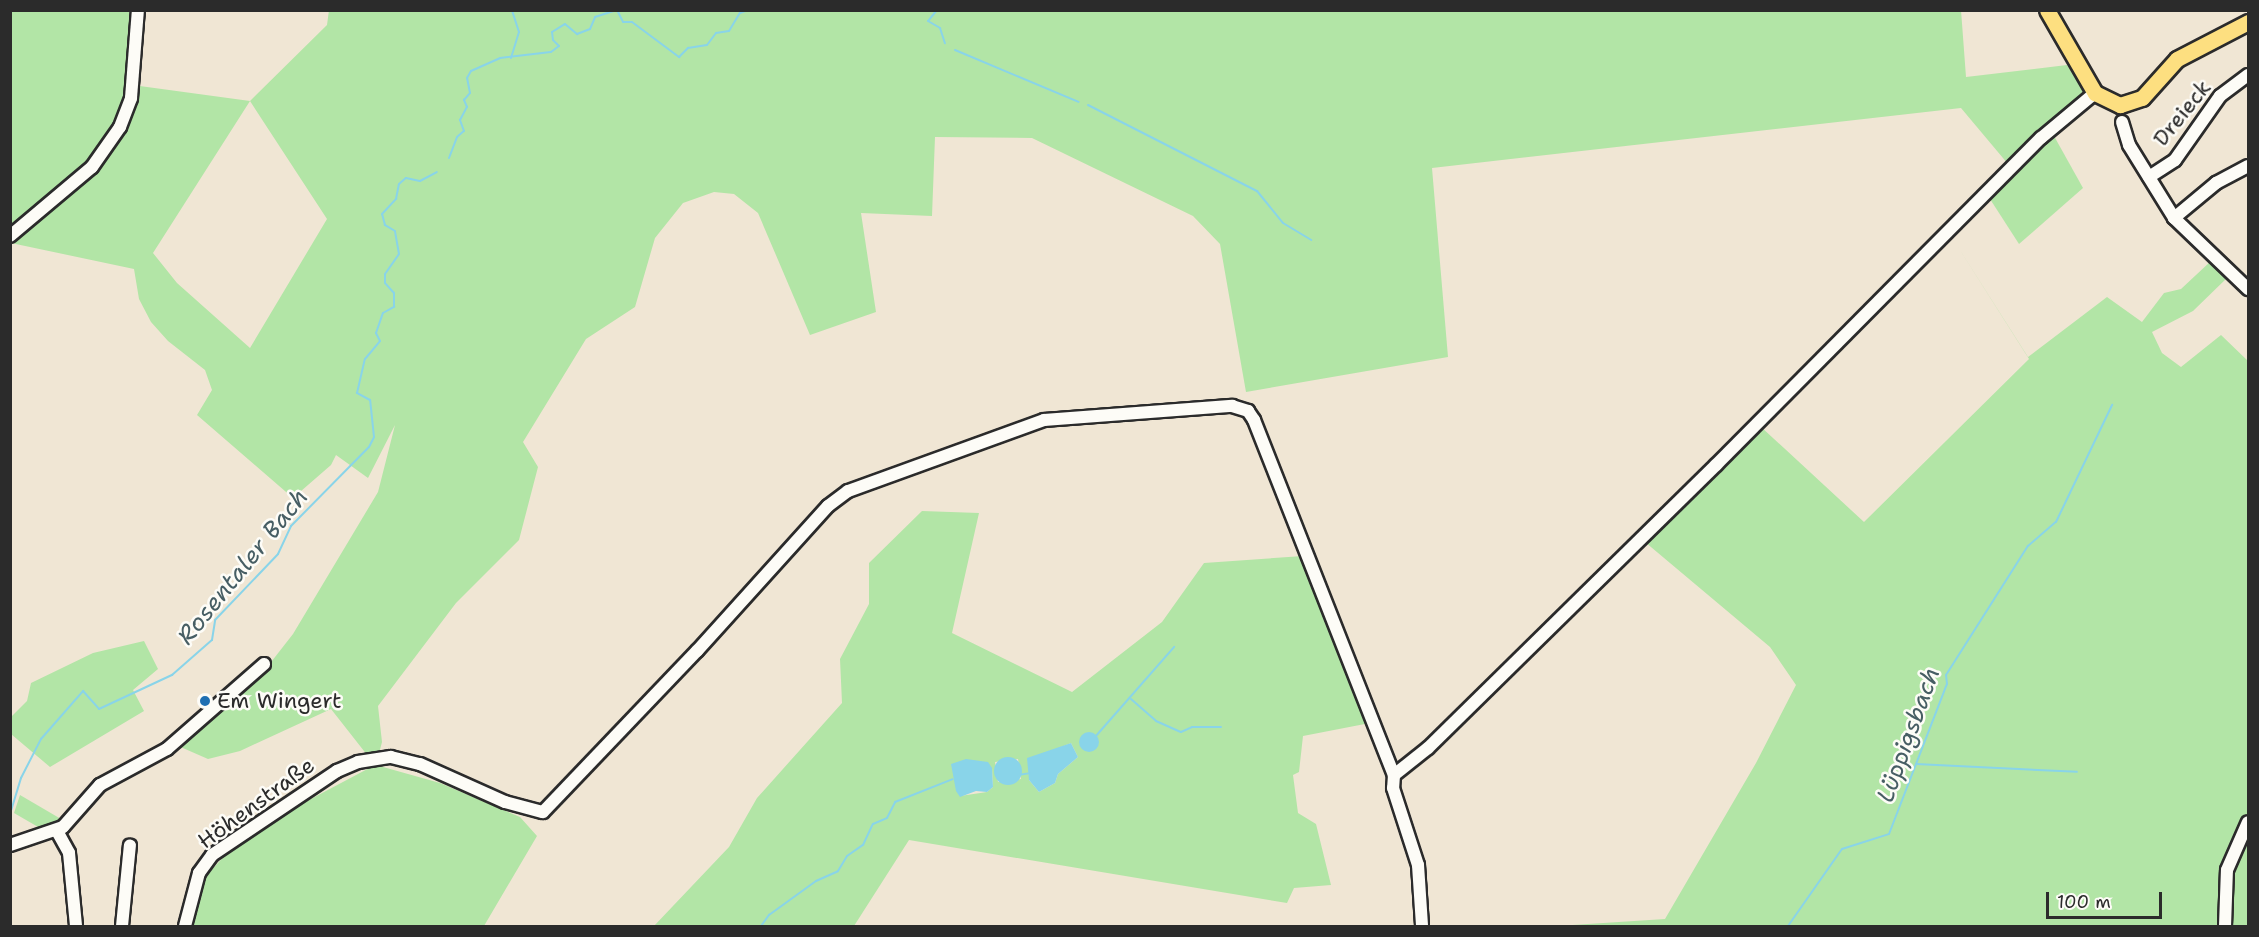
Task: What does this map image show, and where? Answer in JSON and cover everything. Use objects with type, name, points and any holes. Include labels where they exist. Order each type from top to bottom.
[{"type":"main road","points":[[2047,10],[2095,93],[2120,105],[2137,101],[2177,59],[2248,22]]},
{"type":"street","points":[[10,236],[92,167],[120,127],[131,98],[138,10]]},
{"type":"street","name":"Dreieck","points":[[2149,177],[2175,160],[2220,96],[2248,75]]},
{"type":"street","points":[[1422,927],[1418,865],[1393,788],[1394,775],[1428,748],[1691,490],[2041,138],[2095,93]]},
{"type":"street","points":[[2122,122],[2129,145],[2174,218],[2248,289]]},
{"type":"street","points":[[2174,218],[2216,183],[2248,166]]},
{"type":"street","name":"Höhenstraße","points":[[185,927],[199,873],[212,855],[337,771],[358,762],[391,757],[420,764],[505,802],[543,812],[697,651],[828,506],[848,490],[1044,420],[1232,406],[1248,411],[1254,420],[1394,775]]},
{"type":"street","points":[[10,845],[57,831],[100,785],[167,749],[264,664]]},
{"type":"street","points":[[2225,927],[2227,870],[2248,822]]},
{"type":"street","points":[[57,831],[69,853],[76,927]]},
{"type":"street","points":[[122,927],[129,845]]},
{"type":"green space","points":[[329,10],[1961,10],[1966,77],[2067,65],[2086,95],[2008,164],[1961,108],[1432,168],[1448,357],[1246,392],[1220,244],[1193,216],[1032,138],[935,137],[932,216],[861,213],[876,312],[810,335],[758,213],[734,194],[714,192],[683,203],[655,238],[635,307],[586,339],[523,442],[538,467],[519,540],[456,603],[378,706],[382,742],[376,765],[440,783],[520,817],[537,836],[484,926],[191,926],[193,906],[204,878],[229,851],[273,819],[375,765],[331,709],[240,751],[208,759],[176,745],[268,666],[293,634],[378,492],[395,425],[368,478],[336,455],[331,465],[293,498],[197,415],[212,390],[205,370],[168,341],[151,322],[139,299],[134,269],[11,243],[11,11],[131,11],[125,84],[250,101],[327,25]],"holes":[[[250,101],[327,219],[250,348],[177,283],[153,253]]]},
{"type":"green space","points":[[2054,136],[2083,188],[2019,244],[1990,199]]},
{"type":"green space","points":[[1951,236],[2028,357],[2107,297],[2142,322],[2164,293],[2181,289],[2211,261],[2228,277],[2193,311],[2152,332],[2162,353],[2181,367],[2221,335],[2248,361],[2248,926],[1557,926],[1665,919],[1756,763],[1796,685],[1770,647],[1645,542],[1760,426],[1864,522],[2029,359]]},
{"type":"green space","points":[[922,511],[979,513],[952,633],[1072,692],[1162,622],[1204,563],[1303,556],[1370,723],[1303,736],[1299,772],[1293,775],[1298,813],[1316,824],[1331,885],[1294,888],[1287,903],[909,840],[854,926],[654,926],[729,847],[757,798],[842,703],[840,659],[869,604],[869,563]],"holes":[[[1071,743],[1078,757],[1058,774],[1055,783],[1039,792],[1029,780],[1054,750]],[[1018,759],[1021,779],[998,782],[995,762]],[[992,768],[993,787],[987,792],[960,796]]]},
{"type":"green space","points":[[144,641],[158,669],[133,690],[144,711],[50,767],[11,734],[11,717],[27,701],[31,683],[93,653]]},
{"type":"green space","points":[[20,795],[61,819],[58,825],[45,831],[14,813]]},
{"type":"water","points":[[1089,732],[1096,735],[1099,742],[1096,749],[1089,752],[1082,749],[1079,742],[1082,735]]},
{"type":"water","points":[[1071,743],[1078,757],[1058,774],[1055,783],[1039,792],[1029,780],[1027,758]]},
{"type":"water","points":[[1008,757],[1018,761],[1022,771],[1018,781],[1008,785],[998,781],[994,771],[998,761]]},
{"type":"water","points":[[966,759],[988,762],[992,768],[993,787],[987,792],[976,791],[960,797],[956,791],[951,764]]},
{"type":"waterway","points":[[511,58],[519,32],[512,10]]},
{"type":"waterway","name":"Rosentaler Bach","points":[[449,158],[457,137],[464,131],[460,120],[467,107],[464,100],[470,93],[467,78],[471,71],[500,58],[551,52],[559,46],[553,40],[552,32],[565,24],[577,34],[590,29],[595,17],[616,10]]},
{"type":"waterway","name":"Rosentaler Bach","points":[[617,10],[623,22],[632,22],[679,57],[688,48],[707,45],[716,33],[729,31],[740,13],[748,10]]},
{"type":"waterway","name":"Rosentaler Bach","points":[[818,10],[836,10]]},
{"type":"waterway","name":"Rosentaler Bach","points":[[904,10],[914,10]]},
{"type":"waterway","points":[[937,10],[928,21],[940,28],[945,43]]},
{"type":"waterway","points":[[955,50],[1079,102]]},
{"type":"waterway","points":[[1088,105],[1257,191],[1283,223],[1311,240]]},
{"type":"waterway","name":"Rosentaler Bach","points":[[10,814],[21,778],[41,739],[83,691],[99,709],[172,675],[212,640],[215,620],[278,554],[291,526],[369,447],[374,437],[370,400],[357,393],[365,359],[380,341],[376,333],[383,313],[394,307],[394,293],[385,283],[385,274],[399,254],[395,231],[385,225],[382,214],[396,199],[399,184],[406,178],[420,181],[437,172]]},
{"type":"waterway","name":"Lüppigsbach","points":[[1788,926],[1842,849],[1889,834],[1947,684],[1946,675],[2028,546],[2056,522],[2112,405]]},
{"type":"waterway","points":[[1095,737],[1174,647]]},
{"type":"waterway","points":[[1131,699],[1156,721],[1181,732],[1192,727],[1221,727]]},
{"type":"waterway","points":[[1916,764],[2077,772]]},
{"type":"waterway","points":[[1018,775],[1030,773]]},
{"type":"waterway","points":[[761,926],[769,915],[816,881],[838,871],[847,856],[863,845],[873,824],[887,818],[895,802],[953,779]]},
{"type":"place","name":"Em Wingert","points":[[205,701]]}]
